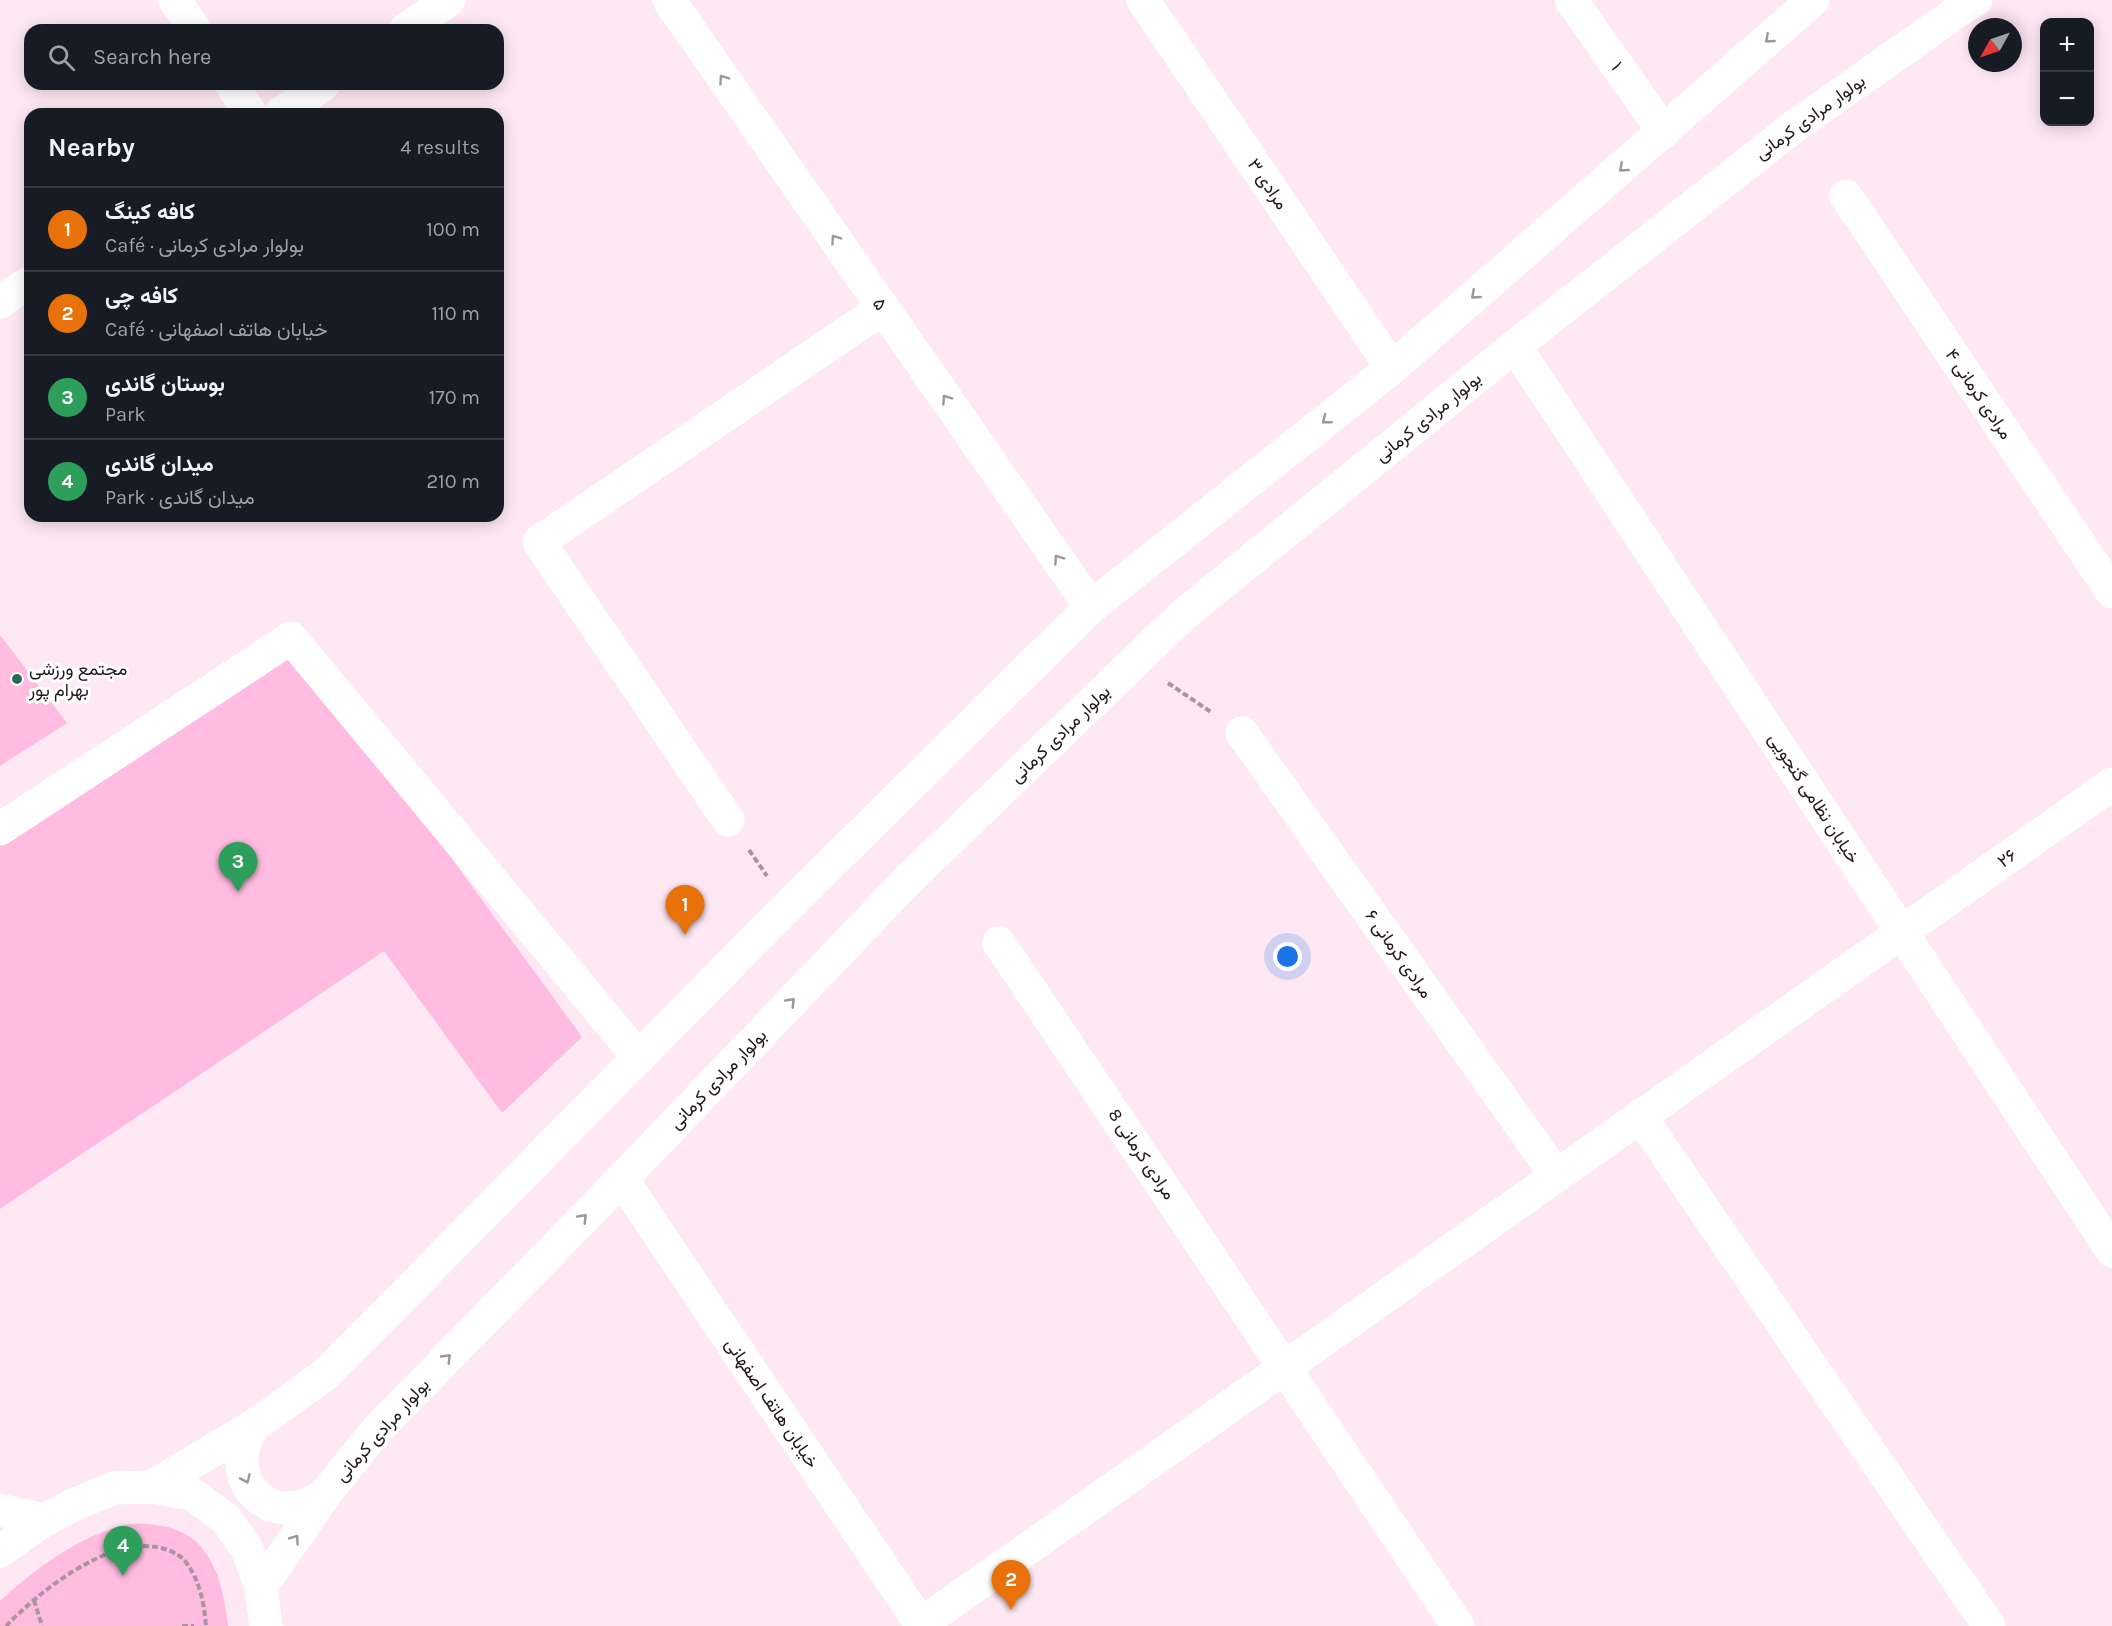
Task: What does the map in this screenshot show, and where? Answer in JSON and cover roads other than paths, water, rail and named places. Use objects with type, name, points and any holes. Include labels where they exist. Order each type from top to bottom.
[{"type":"street","points":[[175,0],[191,24]]},
{"type":"street","points":[[414,24],[449,0]]},
{"type":"street","name":"۵","points":[[669,0],[1091,607]]},
{"type":"street","name":"مرادی ۳","points":[[1143,0],[1392,368]]},
{"type":"street","name":"۱","points":[[1571,0],[1664,132]]},
{"type":"street","points":[[152,1486],[255,1425],[326,1374],[788,906],[1091,607],[1392,368],[1813,0]]},
{"type":"street","name":"بولوار مرادی کرمانی","points":[[261,1587],[326,1493],[375,1432],[622,1179],[907,881],[1182,616],[1515,346],[1795,126],[1974,1]]},
{"type":"street","points":[[235,90],[247,108]]},
{"type":"street","points":[[289,108],[315,90]]},
{"type":"street","name":"مرادی کرمانی ۴","points":[[1846,196],[2112,592]]},
{"type":"street","points":[[0,302],[24,286]]},
{"type":"street","points":[[728,820],[539,542],[883,308]]},
{"type":"street","name":"خیابان نظامی گنجویی","points":[[1515,346],[2112,1251]]},
{"type":"street","points":[[0,829],[291,638],[639,1058]]},
{"type":"street","name":"مرادی کرمانی ۶","points":[[1242,733],[1556,1175]]},
{"type":"street","name":"۲۶","points":[[922,1625],[2112,784]]},
{"type":"street","name":"مرادی کرمانی 8","points":[[999,943],[1286,1366],[1458,1626]]},
{"type":"street","points":[[1640,1116],[1989,1626]]},
{"type":"street","name":"خیابان هاتف اصفهانی","points":[[622,1179],[922,1625]]},
{"type":"street","points":[[255,1425],[242,1447],[241,1460],[242,1473],[256,1496],[279,1508],[292,1509],[305,1507],[326,1493]]},
{"type":"street","points":[[0,1551],[45,1520],[75,1504],[115,1488],[152,1486],[192,1494],[226,1518],[247,1549],[261,1587],[266,1626]]},
{"type":"street","points":[[0,1510],[45,1520]]},
{"type":"place","name":"مجتمع ورزشی بهرام پور","points":[[17,679]]},
{"type":"place","name":"بوستان گاندی","points":[[238,892]]},
{"type":"place","name":"کافه کینگ","points":[[685,935]]},
{"type":"place","name":"میدان گاندی","points":[[123,1576]]},
{"type":"place","name":"کافه چی","points":[[1011,1610]]}]
